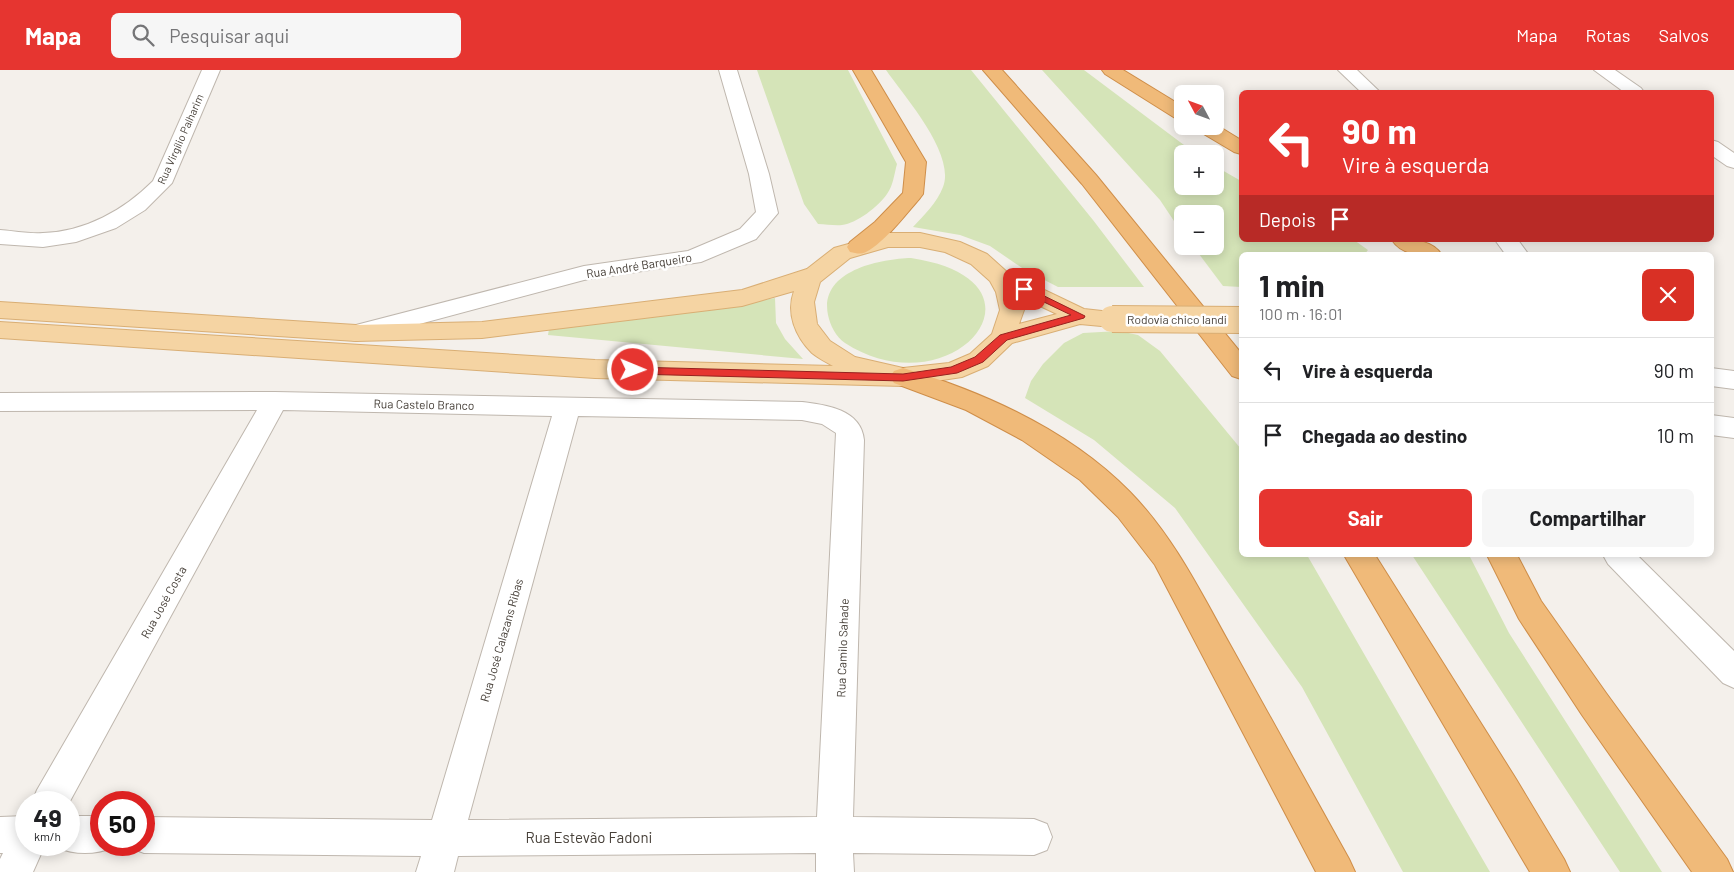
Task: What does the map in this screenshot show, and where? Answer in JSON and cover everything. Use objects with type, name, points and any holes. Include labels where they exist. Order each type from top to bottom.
[{"type":"highway","points":[[858,247],[884,227],[913,194],[916,162],[862,70]]},
{"type":"highway","points":[[992,70],[1097,189],[1239,367]]},
{"type":"highway","points":[[1118,73],[1174,109]]},
{"type":"highway","points":[[1219,135],[1239,147]]},
{"type":"highway","points":[[1407,242],[1425,252]]},
{"type":"highway","points":[[903,377],[984,408],[1032,434],[1061,452],[1104,485],[1137,519],[1165,556],[1336,872]]},
{"type":"highway","points":[[1360,557],[1504,790],[1551,872]]},
{"type":"highway","points":[[1503,557],[1530,610],[1594,704],[1714,872]]},
{"type":"main road","points":[[903,377],[847,364],[821,347],[805,325],[802,302],[810,280],[842,253],[888,240],[920,240],[952,246],[979,259],[999,277],[1080,316]]},
{"type":"main road","points":[[0,310],[356,333],[482,330],[675,308],[742,298],[779,288],[817,274]]},
{"type":"main road","points":[[0,330],[594,369],[903,377],[953,371],[979,360],[1003,337],[1012,310],[1008,292],[999,277]]},
{"type":"main road","points":[[1003,337],[1080,316]]},
{"type":"main road","name":"Rodovia chico landi","points":[[1080,316],[1112,319],[1239,320]]},
{"type":"street","name":"Rua Virgílio Palharim","points":[[0,237],[44,240],[70,236],[101,226],[127,212],[150,196],[162,183],[211,70]]},
{"type":"street","name":"Rua André Barqueiro","points":[[356,333],[584,273],[693,257],[748,234],[767,213],[760,174],[728,70]]},
{"type":"street","points":[[1347,70],[1369,90]]},
{"type":"street","points":[[1603,70],[1632,90]]},
{"type":"street","points":[[1714,148],[1734,162]]},
{"type":"street","points":[[1508,242],[1516,252]]},
{"type":"street","points":[[1714,377],[1734,380]]},
{"type":"street","name":"Rua Castelo Branco","points":[[0,402],[275,401],[802,411],[822,414],[845,424]]},
{"type":"street","name":"Rua José Costa","points":[[56,791],[275,401]]},
{"type":"street","name":"Rua José Calazans Ribas","points":[[435,872],[568,408]]},
{"type":"street","name":"Rua Camilo Sahade","points":[[834,872],[850,448],[850,433],[845,424]]},
{"type":"street","points":[[1714,425],[1734,428]]},
{"type":"street","points":[[1620,557],[1734,673]]},
{"type":"street","points":[[0,835],[15,834]]},
{"type":"street","name":"Rua Estevão Fadoni","points":[[155,835],[444,838],[834,835],[1034,837]]},
{"type":"street","points":[[13,872],[21,856]]},
{"type":"green space","points":[[757,70],[848,70],[897,164],[889,191],[873,209],[848,224],[818,224],[804,204]]},
{"type":"green space","points":[[886,70],[971,70],[1093,220],[1144,287],[1058,287],[1025,270],[990,246],[960,235],[913,227],[937,198],[943,187],[945,174],[942,158],[926,126]]},
{"type":"green space","points":[[1042,70],[1084,70],[1184,145],[1174,145],[1174,195],[1224,195],[1224,171],[1239,180],[1239,242],[1357,242],[1368,250],[1366,252],[1239,252],[1239,287],[1223,286],[1200,255],[1224,255],[1224,205],[1174,205],[1174,221],[1160,200]]},
{"type":"green space","points":[[911,258],[956,271],[980,291],[985,313],[975,335],[953,352],[922,362],[885,360],[845,343],[839,338],[830,323],[828,300],[833,288],[842,278],[854,270],[868,265],[883,261]]},
{"type":"green space","points":[[775,298],[776,323],[785,339],[803,359],[548,335],[550,323],[709,309]]},
{"type":"green space","points":[[1119,331],[1138,335],[1160,351],[1239,447],[1239,557],[1308,557],[1490,872],[1403,872],[1302,687],[1175,508],[1094,440],[1025,398],[1031,381],[1043,364],[1064,343],[1083,333]]},
{"type":"green space","points":[[1413,557],[1470,557],[1509,633],[1662,872],[1620,872]]},
{"type":"route","points":[[633,370],[903,377],[953,371],[979,360],[1003,337],[1080,316],[1024,289]]}]
